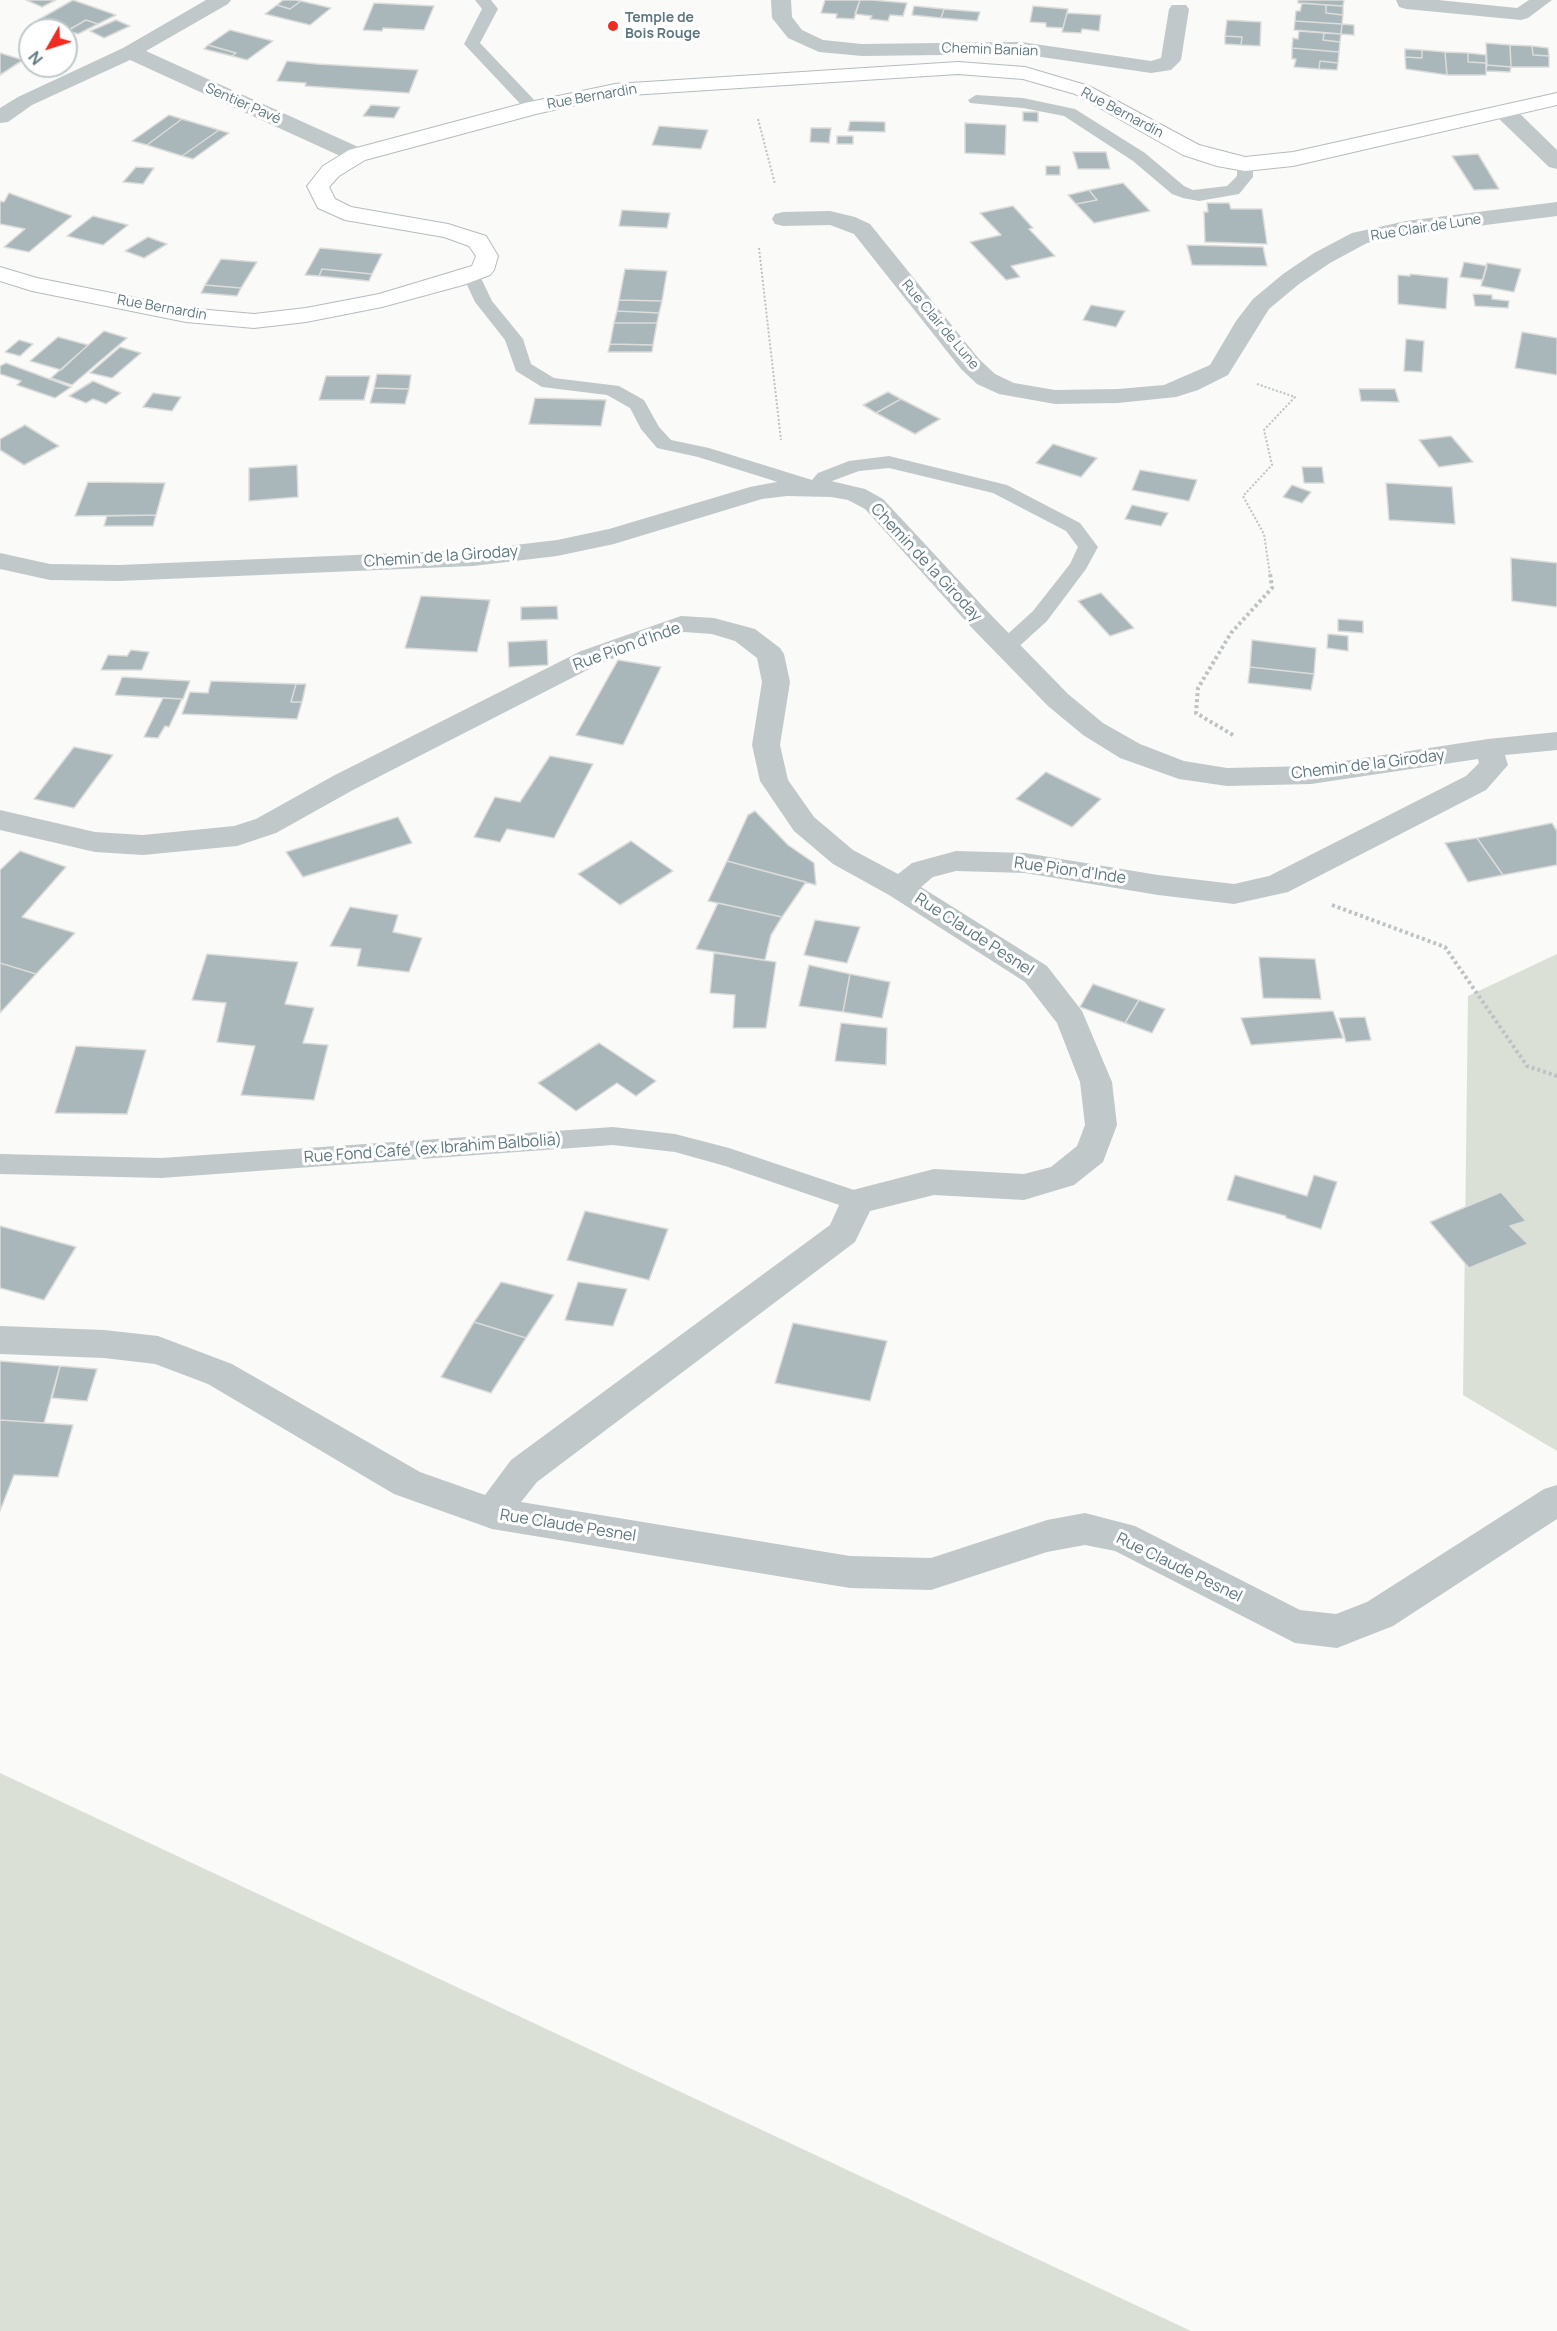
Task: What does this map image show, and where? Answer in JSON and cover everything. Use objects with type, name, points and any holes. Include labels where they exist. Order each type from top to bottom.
[{"type":"main road","name":"Rue Bernardin","points":[[0,274],[32,284],[186,315],[254,321],[306,315],[382,300],[471,274],[482,270],[487,256],[478,241],[448,231],[345,213],[327,202],[318,186],[331,171],[357,155],[533,108],[615,90],[958,68],[1025,73],[1082,90],[1191,150],[1225,161],[1245,164],[1293,159],[1557,99]]},
{"type":"street","points":[[0,117],[130,52],[221,0]]},
{"type":"street","name":"Chemin Banian","points":[[781,0],[782,18],[795,34],[819,46],[862,50],[1021,48],[1151,68],[1164,66],[1171,60],[1179,9]]},
{"type":"street","points":[[1406,0],[1406,3],[1521,14],[1542,0]]},
{"type":"street","name":"Sentier Pavé","points":[[130,52],[357,155]]},
{"type":"street","points":[[1504,111],[1557,162]]},
{"type":"street","name":"Rue Clair de Lune","points":[[783,219],[830,218],[862,229],[970,364],[986,379],[1008,389],[1055,397],[1118,396],[1167,392],[1189,385],[1219,370],[1261,304],[1291,279],[1322,258],[1360,238],[1406,228],[1557,209]]},
{"type":"street","name":"Chemin de la Giroday","points":[[0,561],[50,572],[119,573],[472,558],[557,548],[614,536],[759,492],[787,488],[816,488],[855,494],[874,504],[1058,700],[1093,729],[1130,751],[1179,770],[1227,777],[1311,775],[1488,748],[1557,741]]},
{"type":"street","name":"Rue Pion d'Inde","points":[[0,820],[95,842],[143,845],[237,836],[266,826],[343,783],[591,657],[681,624],[714,626],[745,635],[770,654],[776,682],[766,745],[774,781],[804,824],[843,857],[900,888],[923,870],[956,861],[1025,863],[1158,885],[1234,894],[1277,885],[1476,783],[1494,765],[1488,748]]},
{"type":"street","name":"Rue Claude Pesnel","points":[[900,888],[1035,974],[1071,1019],[1096,1082],[1101,1125],[1091,1153],[1062,1176],[1024,1187],[934,1182],[857,1201],[843,1233],[525,1471],[492,1514],[862,1572],[931,1574],[1047,1536],[1085,1529],[1122,1537],[1295,1626],[1337,1631],[1380,1614],[1557,1500]]},
{"type":"street","points":[[0,1340],[104,1344],[158,1350],[220,1374],[407,1483],[492,1514]]},
{"type":"lane","points":[[483,0],[490,9],[472,44],[533,108]]},
{"type":"lane","points":[[976,100],[1023,103],[1069,112],[1139,157],[1178,190],[1189,194],[1199,196],[1233,190],[1245,177],[1245,164]]},
{"type":"lane","points":[[471,274],[484,302],[514,339],[523,367],[549,382],[612,390],[637,404],[651,429],[664,444],[702,452],[816,488],[825,477],[856,465],[889,462],[1000,489],[1073,527],[1088,547],[1079,565],[1040,616],[1006,647]]},
{"type":"lane","name":"Rue Fond Café (ex Ibrahim Balbolia)","points":[[0,1164],[161,1168],[613,1136],[686,1146],[857,1201]]},
{"type":"path","points":[[748,80],[783,219]]},
{"type":"path","points":[[759,249],[786,479]]},
{"type":"path","points":[[1272,776],[1251,747],[1196,713],[1198,688],[1231,633],[1272,588],[1264,534],[1243,496],[1272,465],[1264,430],[1295,397]]},
{"type":"path","points":[[1277,885],[1445,947],[1527,1066],[1557,1076]]},
{"type":"shaded area","points":[[1557,954],[1557,1451],[1463,1395],[1468,996]]},
{"type":"shaded area","points":[[0,1773],[1191,2331],[0,2331]]},
{"type":"building","points":[[26,0],[56,0],[42,7]]},
{"type":"building","points":[[73,0],[116,15],[98,24],[86,20],[78,25],[78,18],[42,18]]},
{"type":"building","points":[[283,0],[301,1],[290,9],[277,5]]},
{"type":"building","points":[[825,0],[860,0],[854,19],[836,18],[837,14],[821,13]]},
{"type":"building","points":[[860,0],[907,3],[903,16],[890,15],[888,21],[855,14]]},
{"type":"building","points":[[1298,0],[1344,0],[1343,6],[1298,3]]},
{"type":"building","points":[[301,1],[331,8],[310,25],[265,14],[277,5],[290,9]]},
{"type":"building","points":[[374,3],[434,6],[424,30],[383,28],[382,31],[363,30]]},
{"type":"building","points":[[1302,3],[1326,5],[1326,13],[1343,15],[1342,24],[1295,21],[1296,11],[1300,11]]},
{"type":"building","points":[[1326,5],[1343,6],[1343,15],[1326,13]]},
{"type":"building","points":[[914,6],[944,9],[941,18],[912,15]]},
{"type":"building","points":[[1033,6],[1068,9],[1063,28],[1046,27],[1046,23],[1030,22]]},
{"type":"building","points":[[944,9],[980,12],[977,21],[941,18]]},
{"type":"building","points":[[1067,13],[1101,15],[1099,31],[1082,29],[1081,33],[1062,32]]},
{"type":"building","points":[[86,20],[98,24],[78,34],[78,25]]},
{"type":"building","points":[[116,20],[130,26],[104,38],[90,31]]},
{"type":"building","points":[[1227,20],[1261,22],[1260,46],[1241,45],[1242,37],[1225,36]]},
{"type":"building","points":[[1295,21],[1342,24],[1341,34],[1294,30]]},
{"type":"building","points":[[1342,24],[1354,25],[1354,35],[1341,34]]},
{"type":"building","points":[[230,30],[273,41],[247,60],[232,56],[236,53],[208,45]]},
{"type":"building","points":[[1299,31],[1324,33],[1323,40],[1340,42],[1339,52],[1292,48],[1293,38],[1298,39]]},
{"type":"building","points":[[1324,33],[1341,34],[1340,42],[1323,40]]},
{"type":"building","points":[[1225,36],[1242,37],[1241,45],[1225,44]]},
{"type":"building","points":[[1486,43],[1510,45],[1511,67],[1487,65]]},
{"type":"building","points":[[208,45],[236,53],[232,56],[204,49]]},
{"type":"building","points":[[1510,45],[1532,46],[1533,55],[1549,56],[1549,67],[1511,67]]},
{"type":"building","points":[[1532,46],[1548,48],[1549,56],[1533,55]]},
{"type":"building","points":[[1292,48],[1339,52],[1338,63],[1320,61],[1319,69],[1294,67],[1296,59],[1292,59]]},
{"type":"building","points":[[1405,49],[1422,50],[1422,58],[1405,57]]},
{"type":"building","points":[[1422,50],[1445,52],[1447,75],[1406,69],[1405,57],[1422,58]]},
{"type":"building","points":[[1445,52],[1468,53],[1468,62],[1486,63],[1486,75],[1447,75]]},
{"type":"building","points":[[0,53],[18,58],[18,63],[0,75]]},
{"type":"building","points":[[1468,53],[1486,55],[1486,63],[1468,62]]},
{"type":"building","points":[[287,61],[418,70],[409,93],[305,86],[306,83],[277,81]]},
{"type":"building","points":[[1320,61],[1338,63],[1337,70],[1319,69]]},
{"type":"building","points":[[1487,65],[1511,67],[1510,72],[1486,71]]},
{"type":"building","points":[[371,105],[400,107],[394,118],[363,116]]},
{"type":"building","points":[[1023,112],[1038,112],[1038,122],[1023,121]]},
{"type":"building","points":[[169,115],[182,119],[147,145],[132,141]]},
{"type":"building","points":[[182,119],[219,130],[182,156],[147,145]]},
{"type":"building","points":[[850,121],[885,122],[885,132],[848,131]]},
{"type":"building","points":[[965,123],[1006,125],[1005,155],[965,153]]},
{"type":"building","points":[[659,126],[708,130],[701,149],[652,145]]},
{"type":"building","points":[[811,128],[831,128],[829,143],[810,142]]},
{"type":"building","points":[[219,130],[229,133],[193,159],[182,156]]},
{"type":"building","points":[[837,136],[853,136],[853,144],[837,144]]},
{"type":"building","points":[[1073,152],[1106,152],[1110,169],[1078,169]]},
{"type":"building","points":[[1478,154],[1499,189],[1474,190],[1452,156]]},
{"type":"building","points":[[1046,166],[1060,166],[1060,175],[1046,175]]},
{"type":"building","points":[[136,167],[154,168],[143,184],[123,182]]},
{"type":"building","points":[[1123,183],[1150,211],[1094,223],[1076,204],[1097,200],[1089,190]]},
{"type":"building","points":[[1089,190],[1097,200],[1076,204],[1068,195]]},
{"type":"building","points":[[9,193],[72,216],[29,252],[4,247],[25,229],[0,224],[0,201],[4,202]]},
{"type":"building","points":[[1207,203],[1229,203],[1231,209],[1262,209],[1267,244],[1205,242],[1204,212],[1208,212]]},
{"type":"building","points":[[1013,206],[1033,228],[1029,229],[1055,256],[1011,266],[1020,277],[1006,280],[970,242],[1001,235],[980,213]]},
{"type":"building","points":[[622,210],[670,213],[667,228],[619,226]]},
{"type":"building","points":[[93,216],[128,225],[103,245],[67,236]]},
{"type":"building","points":[[148,237],[167,244],[144,258],[125,251]]},
{"type":"building","points":[[1187,245],[1263,247],[1267,266],[1192,265]]},
{"type":"building","points":[[320,248],[382,254],[372,274],[322,269],[319,276],[305,275]]},
{"type":"building","points":[[221,259],[257,262],[241,288],[205,285]]},
{"type":"building","points":[[1464,262],[1487,266],[1483,280],[1460,277]]},
{"type":"building","points":[[1487,263],[1521,269],[1514,292],[1481,286]]},
{"type":"building","points":[[322,269],[372,274],[369,281],[319,276]]},
{"type":"building","points":[[625,269],[667,271],[662,301],[619,300]]},
{"type":"building","points":[[1410,274],[1448,278],[1446,309],[1398,304],[1398,275],[1410,276]]},
{"type":"building","points":[[205,285],[241,288],[237,296],[201,293]]},
{"type":"building","points":[[1473,294],[1492,295],[1492,299],[1509,301],[1508,308],[1475,306]]},
{"type":"building","points":[[619,300],[662,301],[659,313],[617,311]]},
{"type":"building","points":[[1091,305],[1125,311],[1116,327],[1083,320]]},
{"type":"building","points":[[617,311],[659,313],[657,323],[614,323]]},
{"type":"building","points":[[614,323],[657,323],[653,345],[610,344]]},
{"type":"building","points":[[104,331],[127,338],[72,385],[51,378]]},
{"type":"building","points":[[1522,332],[1557,338],[1557,375],[1515,368]]},
{"type":"building","points":[[58,337],[88,345],[61,370],[30,361]]},
{"type":"building","points":[[1406,339],[1424,341],[1422,372],[1404,371]]},
{"type":"building","points":[[19,340],[33,344],[20,356],[5,352]]},
{"type":"building","points":[[610,344],[653,345],[652,352],[608,352]]},
{"type":"building","points":[[120,347],[141,353],[112,378],[90,373]]},
{"type":"building","points":[[6,363],[71,387],[55,398],[17,385],[21,381],[0,374],[0,366]]},
{"type":"building","points":[[377,374],[411,375],[409,389],[374,388]]},
{"type":"building","points":[[326,376],[370,376],[364,400],[319,400]]},
{"type":"building","points":[[93,381],[121,393],[106,404],[93,399],[86,403],[69,396]]},
{"type":"building","points":[[374,388],[409,389],[405,404],[370,403]]},
{"type":"building","points":[[1359,389],[1395,389],[1399,402],[1361,401]]},
{"type":"building","points":[[888,392],[901,399],[876,413],[863,405]]},
{"type":"building","points":[[153,393],[181,397],[172,411],[143,407]]},
{"type":"building","points":[[535,398],[606,400],[601,426],[529,424]]},
{"type":"building","points":[[901,399],[940,419],[915,434],[876,413]]},
{"type":"building","points":[[25,425],[59,446],[24,465],[0,450],[0,439]]},
{"type":"building","points":[[1451,436],[1473,462],[1439,467],[1419,440]]},
{"type":"building","points":[[1053,444],[1097,458],[1081,477],[1036,463]]},
{"type":"building","points":[[297,465],[298,497],[249,501],[249,468]]},
{"type":"building","points":[[1302,467],[1322,467],[1324,483],[1304,483]]},
{"type":"building","points":[[1140,470],[1197,480],[1189,501],[1132,490]]},
{"type":"building","points":[[88,482],[165,483],[156,515],[75,516]]},
{"type":"building","points":[[1386,483],[1452,487],[1455,524],[1389,520]]},
{"type":"building","points":[[1292,485],[1311,492],[1302,503],[1283,497]]},
{"type":"building","points":[[1132,505],[1168,513],[1161,526],[1125,519]]},
{"type":"building","points":[[156,515],[153,526],[104,526],[107,516]]},
{"type":"building","points":[[1511,558],[1557,563],[1557,607],[1512,601]]},
{"type":"building","points":[[1101,593],[1134,628],[1110,636],[1078,601]]},
{"type":"building","points":[[421,596],[490,600],[477,652],[405,648]]},
{"type":"building","points":[[557,606],[558,619],[521,620],[521,607]]},
{"type":"building","points":[[1338,619],[1363,621],[1363,633],[1338,631]]},
{"type":"building","points":[[1328,634],[1348,636],[1348,651],[1327,648]]},
{"type":"building","points":[[547,640],[548,665],[509,667],[508,642]]},
{"type":"building","points":[[1252,640],[1316,648],[1314,674],[1250,667]]},
{"type":"building","points":[[131,650],[149,652],[142,670],[101,670],[108,655],[127,656]]},
{"type":"building","points":[[618,660],[661,667],[623,745],[576,735]]},
{"type":"building","points":[[1250,667],[1314,674],[1311,690],[1248,683]]},
{"type":"building","points":[[122,677],[190,681],[183,699],[115,695]]},
{"type":"building","points":[[211,681],[296,684],[291,702],[302,702],[297,719],[182,714],[190,692],[208,693]]},
{"type":"building","points":[[296,684],[306,684],[302,702],[291,702]]},
{"type":"building","points":[[163,698],[182,699],[169,727],[165,726],[158,738],[144,737]]},
{"type":"building","points":[[74,747],[113,755],[74,808],[34,799]]},
{"type":"building","points":[[550,756],[593,764],[554,838],[507,829],[500,842],[474,837],[495,797],[520,802]]},
{"type":"building","points":[[1046,772],[1101,799],[1072,827],[1016,799]]},
{"type":"building","points":[[755,811],[788,845],[814,863],[816,885],[727,861],[748,815]]},
{"type":"building","points":[[398,817],[412,843],[303,877],[286,852]]},
{"type":"building","points":[[1552,823],[1557,831],[1557,865],[1503,875],[1477,838]]},
{"type":"building","points":[[1477,838],[1503,875],[1468,882],[1445,843]]},
{"type":"building","points":[[631,841],[673,871],[620,905],[578,874]]},
{"type":"building","points":[[20,851],[66,867],[22,917],[75,933],[36,974],[0,963],[0,870]]},
{"type":"building","points":[[727,861],[806,882],[782,917],[708,901]]},
{"type":"building","points":[[718,903],[782,917],[771,935],[765,960],[696,949]]},
{"type":"building","points":[[350,907],[398,915],[393,932],[422,938],[409,972],[357,966],[361,949],[330,946]]},
{"type":"building","points":[[815,920],[860,927],[847,963],[804,955]]},
{"type":"building","points":[[714,953],[776,962],[766,1028],[733,1028],[735,995],[710,993]]},
{"type":"building","points":[[207,954],[298,962],[285,1004],[314,1008],[303,1043],[328,1045],[314,1100],[241,1095],[255,1046],[217,1042],[226,1003],[192,1000]]},
{"type":"building","points":[[1259,957],[1315,959],[1321,999],[1263,998]]},
{"type":"building","points":[[0,963],[36,974],[0,1013]]},
{"type":"building","points":[[809,965],[850,974],[843,1012],[799,1006]]},
{"type":"building","points":[[850,974],[890,982],[882,1018],[843,1012]]},
{"type":"building","points":[[1093,984],[1139,1000],[1125,1023],[1080,1007]]},
{"type":"building","points":[[1139,1000],[1165,1009],[1152,1033],[1125,1023]]},
{"type":"building","points":[[1333,1011],[1343,1038],[1251,1045],[1241,1018]]},
{"type":"building","points":[[1365,1017],[1371,1040],[1346,1042],[1339,1018]]},
{"type":"building","points":[[841,1023],[887,1028],[886,1065],[835,1061]]},
{"type":"building","points":[[599,1043],[656,1081],[636,1096],[617,1083],[576,1111],[538,1083]]},
{"type":"building","points":[[76,1046],[146,1050],[127,1114],[55,1113]]},
{"type":"building","points":[[1235,1175],[1307,1196],[1314,1175],[1337,1182],[1321,1229],[1286,1218],[1286,1216],[1227,1200]]},
{"type":"building","points":[[1501,1192],[1526,1221],[1510,1226],[1528,1244],[1469,1268],[1430,1222]]},
{"type":"building","points":[[585,1211],[668,1229],[649,1280],[567,1260]]},
{"type":"building","points":[[0,1226],[76,1247],[44,1300],[0,1288]]},
{"type":"building","points":[[501,1282],[554,1295],[526,1338],[474,1322]]},
{"type":"building","points":[[578,1282],[627,1289],[613,1326],[565,1320]]},
{"type":"building","points":[[474,1322],[526,1338],[491,1393],[441,1377]]},
{"type":"building","points":[[793,1323],[887,1341],[870,1401],[775,1383]]},
{"type":"building","points":[[0,1361],[60,1366],[44,1423],[0,1420]]},
{"type":"building","points":[[60,1366],[97,1369],[87,1401],[52,1398]]},
{"type":"building","points":[[0,1420],[73,1425],[58,1477],[14,1475],[0,1511]]},
{"type":"place","name":"Temple de Bois Rouge","points":[[613,26]]}]
